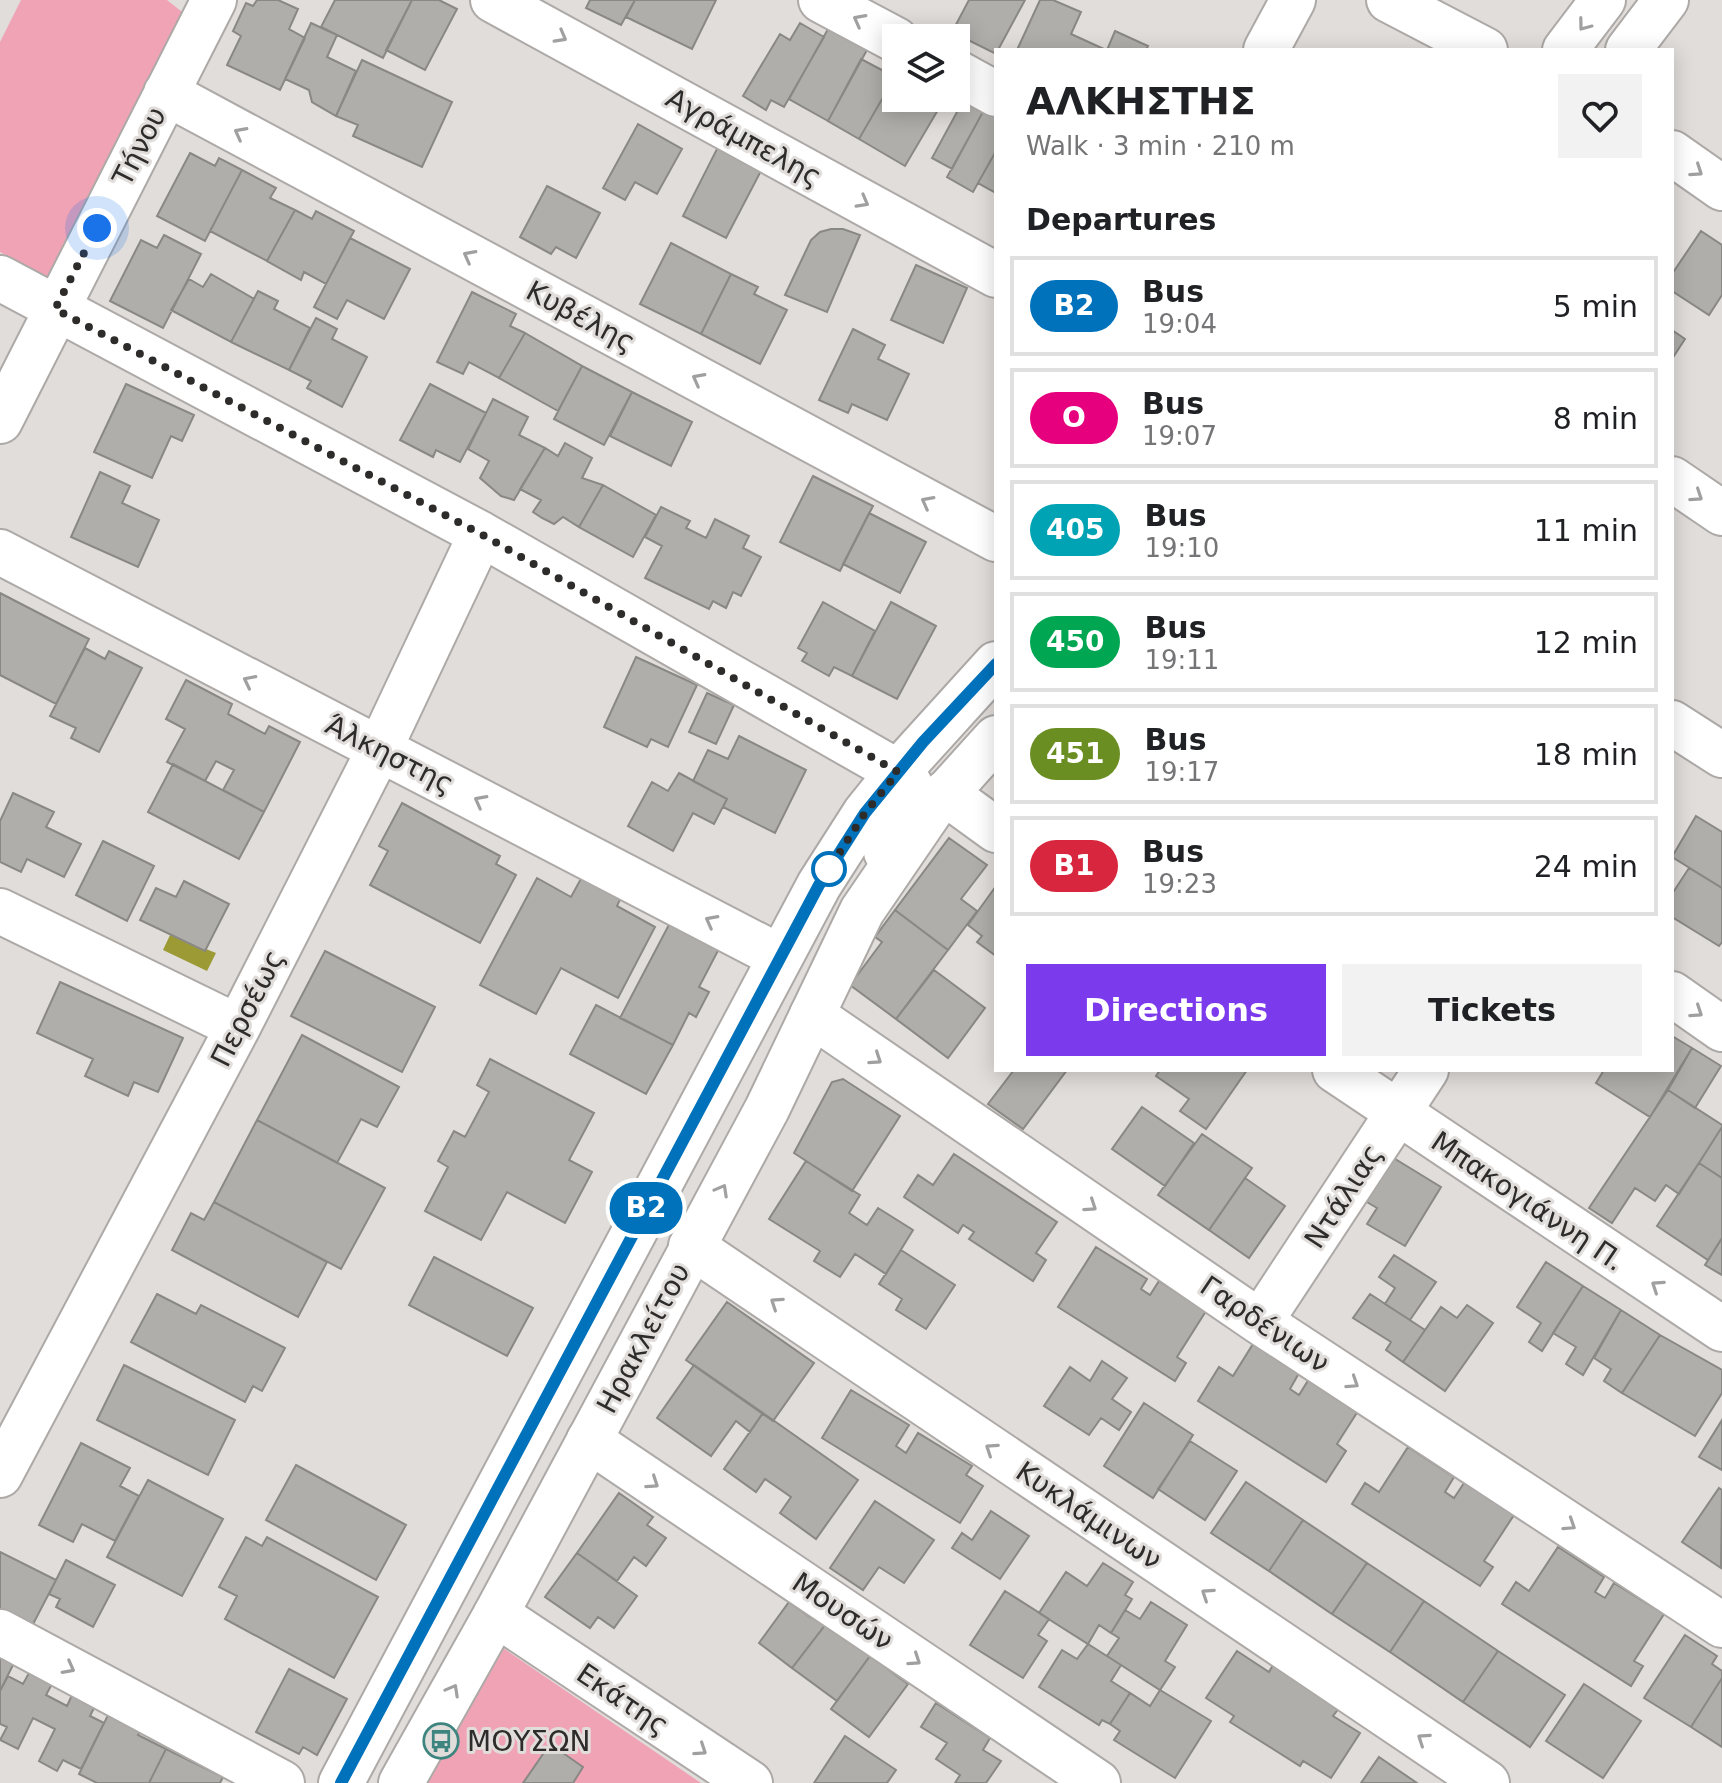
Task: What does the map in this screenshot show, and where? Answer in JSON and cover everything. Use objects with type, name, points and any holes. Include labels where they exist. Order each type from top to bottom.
[{"type":"street","name":"Αγράμπελης","points":[[493,0],[994,274]]},
{"type":"street","points":[[821,0],[882,33]]},
{"type":"street","points":[[1267,48],[1293,0]]},
{"type":"street","points":[[1389,0],[1481,48]]},
{"type":"street","points":[[1567,48],[1603,0]]},
{"type":"street","points":[[1630,48],[1666,0]]},
{"type":"street","name":"Τήνου","points":[[0,421],[166,93],[204,4]]},
{"type":"street","points":[[970,80],[994,93]]},
{"type":"street","name":"Κυβέλης","points":[[166,93],[994,538]]},
{"type":"street","points":[[1674,154],[1722,188]]},
{"type":"street","points":[[0,278],[481,534],[898,772],[910,785],[912,801],[870,880],[853,931]]},
{"type":"street","points":[[1674,480],[1722,513]]},
{"type":"street","name":"Περσέως","points":[[0,1475],[238,1027],[380,748],[481,534]]},
{"type":"street","name":"Άλκηστης","points":[[0,552],[780,957]]},
{"type":"street","name":"Ηρακλείτου","points":[[341,1783],[819,885],[865,813],[994,666]]},
{"type":"street","points":[[1674,724],[1722,755]]},
{"type":"street","name":"Ηρακλείτου","points":[[401,1783],[496,1614],[767,1109],[862,911],[909,840],[945,793],[994,740]]},
{"type":"street","points":[[945,793],[994,829]]},
{"type":"street","points":[[0,911],[238,1027]]},
{"type":"street","points":[[1674,995],[1722,1029]]},
{"type":"street","name":"Γαρδένιων","points":[[812,1015],[1260,1322],[1722,1625]]},
{"type":"street","name":"Μπακογιάννη Π.","points":[[1338,1072],[1722,1329]]},
{"type":"street","name":"Ντάλιας","points":[[1260,1322],[1425,1072]]},
{"type":"street","name":"Κυκλάμινων","points":[[691,1246],[1487,1783]]},
{"type":"street","name":"Μουσών","points":[[589,1440],[1098,1783]]},
{"type":"street","name":"Εκάτης","points":[[496,1614],[750,1783]]},
{"type":"street","points":[[0,1632],[282,1783]]},
{"type":"shaded area","points":[[21,0],[167,0],[186,15],[51,282],[0,252],[0,42]]},
{"type":"shaded area","points":[[170,935],[204,951],[216,953],[207,971],[163,950]]},
{"type":"shaded area","points":[[500,1646],[701,1783],[425,1783]]},
{"type":"building","points":[[257,0],[278,0],[298,9],[289,29],[305,38],[280,90],[227,65],[241,36],[233,31],[246,3],[253,6]]},
{"type":"building","points":[[335,0],[412,0],[383,58],[321,27]]},
{"type":"building","points":[[412,0],[439,0],[457,9],[425,70],[386,50]]},
{"type":"building","points":[[590,0],[635,0],[621,25],[586,8]]},
{"type":"building","points":[[635,0],[716,0],[692,49],[626,17]]},
{"type":"building","points":[[969,0],[1025,0],[999,48],[994,48],[994,53],[970,41],[970,24],[956,24]]},
{"type":"building","points":[[1040,0],[1053,0],[1081,12],[1071,34],[1102,48],[1018,48]]},
{"type":"building","points":[[311,23],[337,35],[327,57],[356,71],[336,116],[312,102],[309,90],[285,79]]},
{"type":"building","points":[[800,23],[824,37],[784,107],[771,100],[766,110],[743,96],[780,34],[790,40]]},
{"type":"building","points":[[828,29],[867,50],[828,121],[789,99]]},
{"type":"building","points":[[1115,31],[1148,46],[1147,48],[1108,48]]},
{"type":"building","points":[[861,59],[882,70],[882,99],[859,139],[828,121]]},
{"type":"building","points":[[362,60],[452,102],[422,167],[353,136],[358,125],[336,116]]},
{"type":"building","points":[[882,99],[882,112],[937,112],[905,166],[859,139]]},
{"type":"building","points":[[970,102],[984,110],[952,169],[932,158],[957,112],[970,112]]},
{"type":"building","points":[[984,110],[994,115],[994,155],[973,192],[947,177]]},
{"type":"building","points":[[638,124],[682,149],[657,194],[635,182],[625,200],[603,188]]},
{"type":"building","points":[[719,145],[763,167],[726,238],[683,216]]},
{"type":"building","points":[[190,153],[215,166],[219,158],[242,170],[205,241],[157,216]]},
{"type":"building","points":[[994,155],[994,192],[978,183]]},
{"type":"building","points":[[242,170],[276,188],[270,198],[295,210],[267,261],[210,231]]},
{"type":"building","points":[[547,186],[600,213],[576,258],[556,247],[551,254],[520,237]]},
{"type":"building","points":[[295,210],[312,219],[316,211],[354,231],[326,284],[304,272],[301,280],[267,261]]},
{"type":"building","points":[[843,229],[860,235],[827,312],[785,295],[811,240],[820,232]]},
{"type":"building","points":[[1701,231],[1722,245],[1722,295],[1709,315],[1674,292],[1674,271]]},
{"type":"building","points":[[164,235],[201,254],[163,328],[110,301],[141,240],[157,248]]},
{"type":"building","points":[[350,238],[410,269],[384,319],[347,300],[337,319],[314,307]]},
{"type":"building","points":[[671,243],[731,274],[701,334],[640,304]]},
{"type":"building","points":[[916,265],[967,288],[943,343],[891,320]]},
{"type":"building","points":[[211,274],[254,299],[231,342],[171,310],[189,279],[203,287]]},
{"type":"building","points":[[731,274],[758,287],[754,294],[787,310],[760,364],[701,334]]},
{"type":"building","points":[[258,291],[278,301],[274,309],[310,328],[289,370],[231,342]]},
{"type":"building","points":[[472,292],[516,314],[510,326],[525,333],[499,378],[469,362],[463,374],[437,362]]},
{"type":"building","points":[[316,318],[337,329],[332,339],[367,357],[342,407],[307,388],[311,381],[289,370]]},
{"type":"building","points":[[853,329],[885,345],[878,359],[909,374],[887,420],[852,404],[848,413],[819,400]]},
{"type":"building","points":[[1674,331],[1685,339],[1674,356]]},
{"type":"building","points":[[525,333],[582,366],[558,411],[499,378]]},
{"type":"building","points":[[582,366],[632,392],[604,445],[554,419]]},
{"type":"building","points":[[126,384],[194,415],[182,441],[171,436],[152,478],[94,452]]},
{"type":"building","points":[[430,384],[486,413],[460,462],[436,450],[433,457],[400,440]]},
{"type":"building","points":[[632,392],[692,422],[671,466],[610,436]]},
{"type":"building","points":[[493,399],[528,417],[519,435],[545,448],[514,500],[501,496],[480,478],[489,461],[468,449]]},
{"type":"building","points":[[565,443],[592,458],[582,478],[603,485],[579,527],[563,517],[554,524],[542,518],[533,512],[541,500],[520,489],[545,448],[558,456]]},
{"type":"building","points":[[100,472],[130,486],[122,503],[159,520],[138,567],[71,537]]},
{"type":"building","points":[[813,476],[873,506],[840,571],[780,542]]},
{"type":"building","points":[[603,485],[656,515],[633,557],[579,527]]},
{"type":"building","points":[[661,507],[690,521],[686,528],[706,538],[715,519],[749,536],[743,548],[761,557],[741,596],[733,592],[726,608],[713,601],[709,609],[645,578],[662,546],[645,537]]},
{"type":"building","points":[[869,513],[926,542],[900,593],[843,564]]},
{"type":"building","points":[[0,593],[89,639],[56,704],[0,675]]},
{"type":"building","points":[[823,602],[875,631],[852,676],[834,667],[829,676],[802,661],[807,653],[798,648]]},
{"type":"building","points":[[891,602],[936,626],[897,699],[852,676]]},
{"type":"building","points":[[85,648],[105,659],[109,651],[142,668],[99,752],[71,738],[76,728],[50,716]]},
{"type":"building","points":[[636,657],[697,685],[668,747],[651,739],[647,747],[604,727]]},
{"type":"building","points":[[186,680],[232,704],[228,714],[265,734],[269,726],[300,742],[264,812],[223,790],[234,770],[216,761],[205,781],[167,762],[185,729],[166,719]]},
{"type":"building","points":[[707,693],[734,705],[716,744],[689,732]]},
{"type":"building","points":[[739,736],[806,770],[775,833],[723,807],[727,799],[693,781],[708,750],[728,759]]},
{"type":"building","points":[[173,764],[264,812],[239,859],[148,812]]},
{"type":"building","points":[[679,773],[727,799],[714,824],[693,813],[673,851],[628,826],[652,782],[668,791]]},
{"type":"building","points":[[13,793],[54,812],[46,827],[81,844],[64,877],[27,859],[21,872],[0,862],[0,821]]},
{"type":"building","points":[[402,803],[500,856],[496,864],[516,875],[480,943],[370,885],[388,851],[379,846]]},
{"type":"building","points":[[1696,816],[1722,832],[1722,888],[1674,858]]},
{"type":"building","points":[[949,838],[987,865],[961,899],[977,911],[948,950],[895,910]]},
{"type":"building","points":[[103,841],[154,866],[127,921],[76,895]]},
{"type":"building","points":[[1689,868],[1722,888],[1722,942],[1719,946],[1674,918],[1674,891]]},
{"type":"building","points":[[583,875],[622,895],[617,906],[655,927],[618,998],[561,968],[536,1014],[480,985],[537,878],[571,897]]},
{"type":"building","points":[[184,881],[229,904],[205,951],[140,920],[156,888],[176,897]]},
{"type":"building","points":[[994,889],[994,955],[977,942],[982,936],[968,925]]},
{"type":"building","points":[[895,910],[948,950],[896,1019],[850,985],[882,942],[875,937]]},
{"type":"building","points":[[673,917],[722,943],[699,987],[709,992],[696,1017],[689,1013],[673,1045],[620,1018]]},
{"type":"building","points":[[325,951],[435,1007],[402,1072],[291,1016]]},
{"type":"building","points":[[934,970],[985,1008],[948,1058],[896,1019]]},
{"type":"building","points":[[60,982],[183,1038],[158,1092],[134,1082],[128,1096],[85,1076],[93,1059],[37,1033]]},
{"type":"building","points":[[596,1005],[673,1045],[646,1094],[570,1054]]},
{"type":"building","points":[[302,1035],[399,1087],[377,1127],[361,1119],[337,1163],[257,1120]]},
{"type":"building","points":[[1674,1037],[1692,1048],[1650,1117],[1596,1083],[1603,1072],[1674,1072]]},
{"type":"building","points":[[1692,1048],[1721,1066],[1695,1108],[1668,1090]]},
{"type":"building","points":[[490,1059],[594,1113],[569,1160],[592,1172],[565,1223],[507,1192],[481,1240],[425,1211],[448,1167],[438,1161],[454,1131],[465,1137],[489,1092],[477,1085]]},
{"type":"building","points":[[1012,1072],[1066,1072],[1023,1129],[988,1104]]},
{"type":"building","points":[[1159,1072],[1246,1072],[1206,1129],[1180,1111],[1189,1099],[1156,1076]]},
{"type":"building","points":[[843,1079],[900,1116],[852,1191],[794,1153],[832,1082]]},
{"type":"building","points":[[1668,1090],[1722,1127],[1679,1194],[1666,1185],[1655,1201],[1635,1188],[1612,1223],[1589,1208]]},
{"type":"building","points":[[1142,1107],[1194,1143],[1165,1186],[1112,1149]]},
{"type":"building","points":[[257,1120],[385,1188],[341,1269],[214,1202]]},
{"type":"building","points":[[1722,1127],[1722,1178],[1699,1163]]},
{"type":"building","points":[[1202,1134],[1252,1168],[1209,1230],[1158,1195]]},
{"type":"building","points":[[954,1154],[1057,1222],[1036,1253],[1046,1260],[1033,1281],[969,1239],[974,1232],[963,1225],[958,1233],[904,1197],[918,1175],[933,1185]]},
{"type":"building","points":[[1387,1154],[1441,1187],[1405,1246],[1367,1224],[1377,1208],[1360,1198]]},
{"type":"building","points":[[806,1161],[860,1195],[849,1213],[867,1225],[878,1208],[913,1230],[886,1274],[855,1254],[840,1277],[814,1261],[820,1251],[769,1219]]},
{"type":"building","points":[[1699,1163],[1722,1178],[1722,1238],[1708,1260],[1657,1226]]},
{"type":"building","points":[[1245,1178],[1285,1206],[1249,1258],[1209,1230]]},
{"type":"building","points":[[214,1202],[327,1262],[298,1317],[172,1250],[191,1213],[204,1220]]},
{"type":"building","points":[[1722,1238],[1722,1275],[1705,1265]]},
{"type":"building","points":[[1096,1247],[1147,1279],[1141,1289],[1150,1295],[1159,1281],[1206,1311],[1177,1357],[1186,1363],[1175,1381],[1058,1307]]},
{"type":"building","points":[[901,1250],[955,1285],[926,1329],[896,1310],[902,1299],[879,1284]]},
{"type":"building","points":[[1394,1255],[1436,1282],[1410,1320],[1385,1304],[1395,1288],[1379,1277]]},
{"type":"building","points":[[434,1257],[533,1308],[507,1356],[409,1305]]},
{"type":"building","points":[[1546,1262],[1583,1286],[1542,1351],[1529,1342],[1541,1323],[1517,1307]]},
{"type":"building","points":[[1583,1286],[1621,1310],[1583,1375],[1566,1364],[1576,1347],[1553,1333]]},
{"type":"building","points":[[157,1294],[196,1314],[201,1305],[285,1348],[262,1391],[253,1386],[245,1402],[131,1342]]},
{"type":"building","points":[[1370,1294],[1425,1330],[1403,1362],[1386,1350],[1391,1342],[1353,1318]]},
{"type":"building","points":[[727,1302],[814,1363],[773,1421],[686,1360]]},
{"type":"building","points":[[1467,1305],[1493,1323],[1445,1391],[1403,1362],[1441,1307],[1457,1318]]},
{"type":"building","points":[[1621,1310],[1660,1335],[1622,1393],[1604,1381],[1611,1369],[1594,1358]]},
{"type":"building","points":[[1660,1335],[1722,1370],[1722,1393],[1695,1436],[1622,1393]]},
{"type":"building","points":[[1253,1344],[1299,1373],[1290,1389],[1299,1395],[1309,1379],[1358,1411],[1337,1444],[1346,1451],[1326,1482],[1198,1401],[1219,1367],[1233,1376]]},
{"type":"building","points":[[1102,1361],[1127,1378],[1112,1399],[1131,1412],[1119,1430],[1101,1418],[1089,1435],[1044,1406],[1070,1367],[1090,1381]]},
{"type":"building","points":[[124,1365],[235,1420],[208,1475],[97,1420]]},
{"type":"building","points":[[694,1365],[763,1413],[750,1432],[736,1421],[711,1456],[657,1418]]},
{"type":"building","points":[[851,1390],[909,1425],[896,1446],[906,1453],[918,1433],[972,1466],[966,1475],[983,1486],[960,1523],[822,1438]]},
{"type":"building","points":[[1144,1403],[1193,1435],[1153,1498],[1104,1466]]},
{"type":"building","points":[[763,1413],[858,1480],[816,1539],[780,1513],[791,1497],[765,1479],[756,1492],[724,1469]]},
{"type":"building","points":[[1722,1420],[1722,1470],[1699,1457]]},
{"type":"building","points":[[1190,1441],[1237,1471],[1205,1520],[1158,1489]]},
{"type":"building","points":[[81,1443],[130,1468],[120,1486],[139,1496],[115,1541],[82,1524],[73,1542],[39,1525]]},
{"type":"building","points":[[1408,1447],[1454,1477],[1445,1492],[1454,1498],[1464,1483],[1514,1515],[1484,1561],[1493,1567],[1480,1586],[1352,1504],[1365,1483],[1379,1492]]},
{"type":"building","points":[[296,1465],[406,1525],[376,1580],[266,1520]]},
{"type":"building","points":[[148,1480],[223,1519],[182,1596],[107,1557]]},
{"type":"building","points":[[1246,1482],[1303,1520],[1269,1571],[1211,1533]]},
{"type":"building","points":[[1719,1488],[1722,1490],[1721,1568],[1682,1542]]},
{"type":"building","points":[[619,1493],[653,1517],[647,1525],[666,1538],[646,1566],[634,1557],[617,1581],[577,1553]]},
{"type":"building","points":[[875,1501],[934,1540],[904,1583],[879,1567],[863,1590],[830,1568]]},
{"type":"building","points":[[991,1511],[1029,1536],[1000,1579],[952,1548],[962,1533],[972,1540]]},
{"type":"building","points":[[1303,1520],[1367,1563],[1332,1614],[1269,1571]]},
{"type":"building","points":[[246,1537],[262,1546],[267,1537],[378,1597],[334,1678],[225,1619],[237,1596],[219,1587]]},
{"type":"building","points":[[1558,1547],[1604,1577],[1595,1592],[1605,1598],[1614,1583],[1664,1614],[1634,1661],[1643,1666],[1631,1686],[1502,1604],[1516,1582],[1529,1591]]},
{"type":"building","points":[[0,1552],[56,1580],[30,1630],[0,1614]]},
{"type":"building","points":[[577,1553],[637,1596],[614,1628],[598,1617],[590,1628],[545,1597]]},
{"type":"building","points":[[66,1560],[115,1585],[93,1627],[56,1607],[60,1599],[49,1594]]},
{"type":"building","points":[[1103,1563],[1133,1582],[1125,1595],[1132,1599],[1111,1633],[1099,1625],[1088,1644],[1039,1613],[1066,1572],[1087,1586]]},
{"type":"building","points":[[1367,1563],[1424,1601],[1390,1652],[1332,1614]]},
{"type":"building","points":[[1005,1591],[1049,1619],[1038,1635],[1047,1641],[1023,1678],[970,1645]]},
{"type":"building","points":[[1424,1601],[1498,1651],[1463,1702],[1390,1652]]},
{"type":"building","points":[[789,1602],[826,1624],[792,1668],[759,1643]]},
{"type":"building","points":[[1151,1602],[1187,1625],[1165,1661],[1175,1667],[1160,1690],[1107,1656],[1119,1638],[1111,1633],[1125,1610],[1140,1619]]},
{"type":"building","points":[[826,1624],[870,1656],[837,1701],[792,1668]]},
{"type":"building","points":[[1685,1635],[1717,1656],[1712,1664],[1722,1671],[1722,1678],[1691,1727],[1644,1698]]},
{"type":"building","points":[[1088,1644],[1121,1665],[1111,1681],[1130,1693],[1110,1724],[1102,1720],[1099,1725],[1039,1687],[1062,1650],[1077,1659]]},
{"type":"building","points":[[0,1651],[16,1659],[0,1691]]},
{"type":"building","points":[[1237,1651],[1269,1672],[1273,1665],[1339,1708],[1333,1716],[1360,1733],[1331,1778],[1303,1761],[1300,1766],[1230,1722],[1234,1716],[1206,1698]]},
{"type":"building","points":[[1498,1651],[1565,1695],[1530,1747],[1463,1702]]},
{"type":"building","points":[[870,1656],[908,1684],[869,1737],[831,1709]]},
{"type":"building","points":[[289,1669],[347,1699],[317,1755],[303,1747],[299,1754],[256,1732]]},
{"type":"building","points":[[29,1673],[52,1684],[46,1695],[67,1706],[72,1695],[95,1706],[90,1716],[104,1723],[81,1769],[63,1760],[57,1771],[39,1761],[55,1729],[33,1718],[18,1749],[0,1740],[7,1727],[0,1724],[0,1691],[8,1676],[23,1684]]},
{"type":"building","points":[[1722,1678],[1722,1747],[1691,1727]]},
{"type":"building","points":[[1584,1684],[1641,1721],[1603,1778],[1546,1741]]},
{"type":"building","points":[[1160,1690],[1211,1721],[1175,1778],[1114,1740],[1120,1731],[1110,1724],[1130,1693],[1150,1706]]},
{"type":"building","points":[[936,1703],[990,1738],[983,1750],[1001,1761],[986,1783],[955,1783],[960,1775],[936,1759],[947,1743],[921,1727]]},
{"type":"building","points":[[110,1711],[142,1727],[138,1735],[166,1749],[149,1783],[97,1783],[79,1774]]},
{"type":"building","points":[[845,1736],[896,1770],[887,1783],[814,1783]]},
{"type":"building","points":[[550,1744],[583,1767],[573,1783],[523,1783]]},
{"type":"building","points":[[166,1749],[223,1777],[220,1783],[149,1783]]},
{"type":"building","points":[[1379,1757],[1417,1783],[1361,1783]]},
{"type":"bus line","name":"Β2","points":[[341,1783],[819,885],[865,813],[923,742],[994,666]]},
{"type":"place","name":"ΜΟΥΣΩΝ","points":[[441,1741]]},
{"type":"route","points":[[97,228],[55,309],[481,534],[898,772],[865,813],[829,869]]}]
